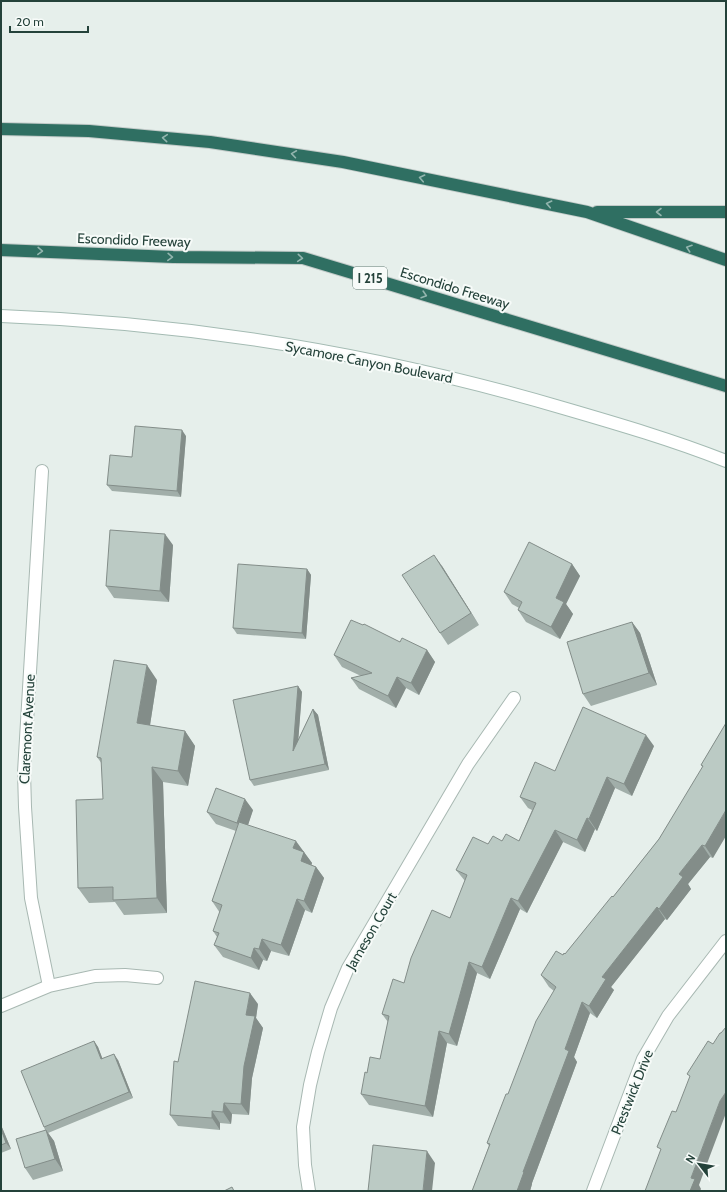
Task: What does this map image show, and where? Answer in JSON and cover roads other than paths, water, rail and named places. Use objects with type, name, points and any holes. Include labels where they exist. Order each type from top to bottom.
[{"type":"highway","points":[[1,129],[89,131],[210,142],[343,162],[587,212],[726,260]]},
{"type":"highway","points":[[587,212],[726,212]]},
{"type":"highway","name":"Escondido Freeway","points":[[1,250],[173,257],[303,258],[726,386]]},
{"type":"street","name":"Sycamore Canyon Boulevard","points":[[1,316],[136,325],[203,332],[300,347],[408,367],[522,396],[594,417],[726,461]]},
{"type":"street","name":"Claremont Avenue","points":[[42,471],[24,800],[31,898],[49,986]]},
{"type":"street","name":"Jameson Court","points":[[309,1191],[303,1127],[310,1086],[331,1008],[348,968],[468,764],[514,698]]},
{"type":"street","name":"Prestwick Drive","points":[[593,1191],[643,1059],[668,1016],[726,941]]},
{"type":"street","points":[[1,1006],[49,986],[95,976],[157,978]]}]
